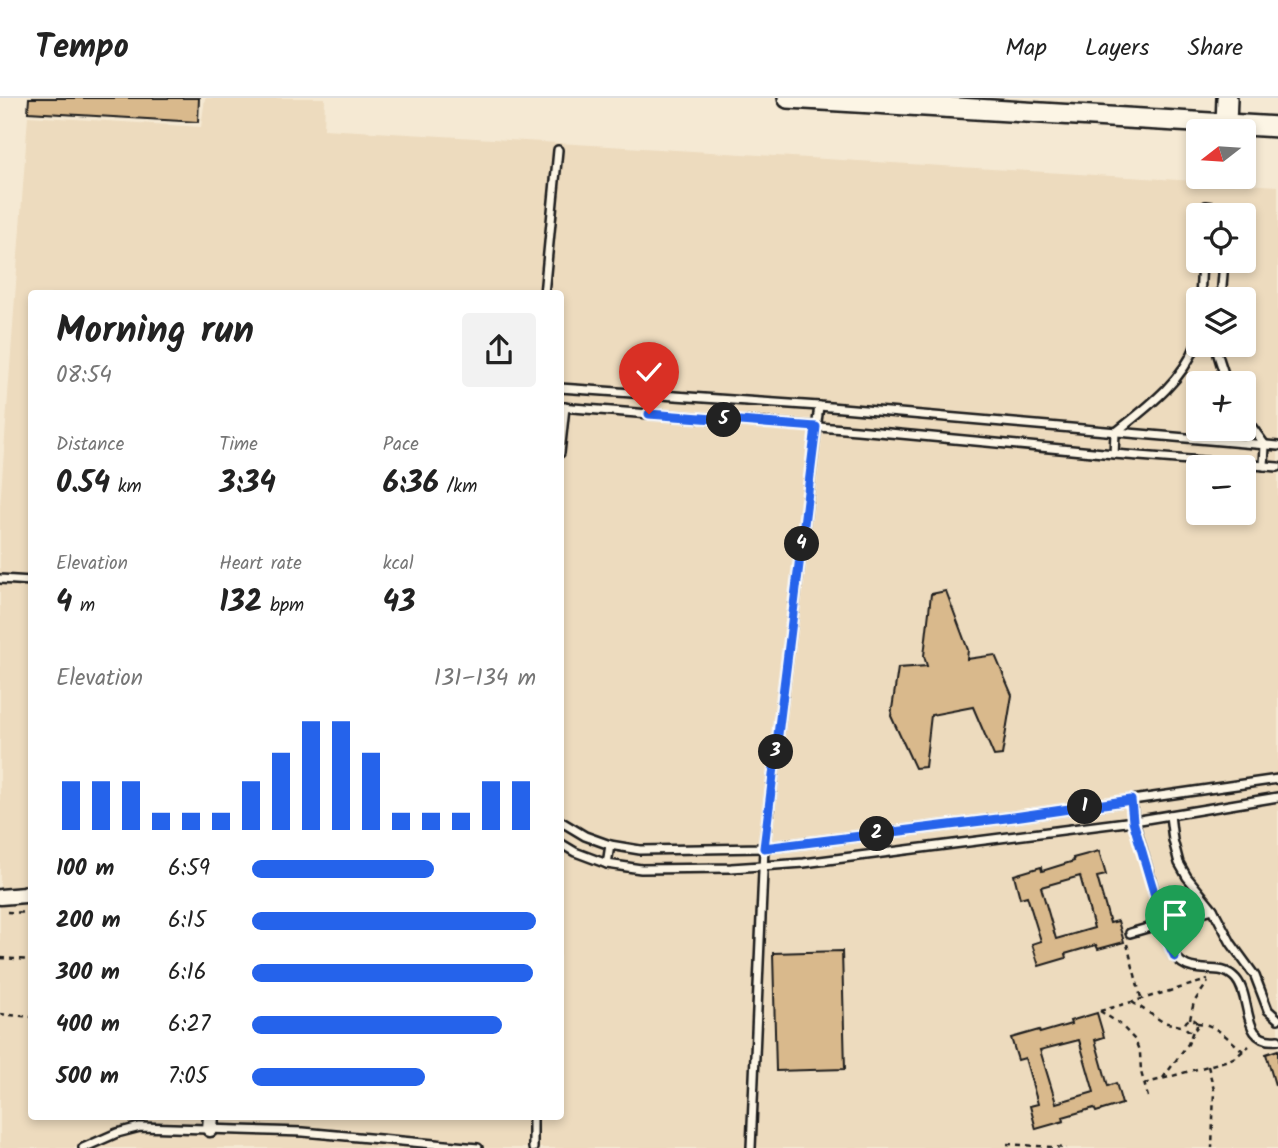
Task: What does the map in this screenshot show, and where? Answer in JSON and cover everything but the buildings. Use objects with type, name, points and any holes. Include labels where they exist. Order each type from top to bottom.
[{"type":"main road","points":[[788,98],[1186,122]]},
{"type":"main road","points":[[1226,119],[1227,98]]},
{"type":"main road","points":[[1256,126],[1278,127]]},
{"type":"street","points":[[0,897],[28,893]]},
{"type":"lane","points":[[544,290],[558,150]]},
{"type":"lane","points":[[1114,454],[1115,433],[1178,378],[1189,357]]},
{"type":"lane","points":[[564,388],[819,406],[1278,446]]},
{"type":"lane","points":[[751,1148],[764,848],[819,406]]},
{"type":"lane","points":[[564,407],[1278,467]]},
{"type":"lane","points":[[1256,433],[1265,445],[1264,466]]},
{"type":"lane","points":[[0,579],[28,581]]},
{"type":"lane","points":[[564,823],[585,836],[610,845],[640,850],[764,848],[1014,817],[1278,779]]},
{"type":"lane","points":[[564,845],[607,864],[641,869],[764,866],[1133,821],[1278,797]]},
{"type":"lane","points":[[1131,800],[1133,821],[1175,957],[1183,965],[1196,969],[1221,970],[1231,974],[1242,989],[1255,1033],[1263,1040],[1278,1040]]},
{"type":"lane","points":[[1170,815],[1179,863],[1213,909],[1231,943],[1255,976],[1268,1010],[1278,1019]]},
{"type":"lane","points":[[607,864],[610,845]]},
{"type":"lane","points":[[1130,933],[1213,909]]},
{"type":"lane","points":[[533,1120],[533,1148]]},
{"type":"lane","points":[[83,1148],[117,1133],[140,1128],[210,1123],[478,1148]]},
{"type":"path","points":[[0,911],[28,913]]},
{"type":"path","points":[[1126,941],[1141,999]]},
{"type":"path","points":[[0,958],[28,960]]},
{"type":"path","points":[[1148,1097],[1140,1072],[1140,1053],[1135,1040],[1120,1024],[1100,1011],[1231,974]]},
{"type":"path","points":[[1185,1027],[1194,1002],[1209,980]]},
{"type":"path","points":[[1132,1002],[1163,1023],[1193,1031]]},
{"type":"path","points":[[0,1014],[28,1017]]},
{"type":"path","points":[[1190,1019],[1213,1027],[1243,1051]]},
{"type":"path","points":[[1162,1079],[1181,1055],[1197,1023]]},
{"type":"path","points":[[1144,1084],[1229,1060],[1249,1046]]},
{"type":"path","points":[[1208,1066],[1214,1090],[1212,1148]]},
{"type":"path","points":[[1007,1144],[1067,1148]]},
{"type":"shaded area","points":[[205,98],[325,98],[324,129],[1186,181],[1186,189],[1256,189],[1256,185],[1278,186],[1278,1148],[0,1148],[0,507],[28,116],[201,127]]},
{"type":"route","points":[[649,414],[816,427],[764,848],[1131,800],[1133,821],[1175,957]]}]
